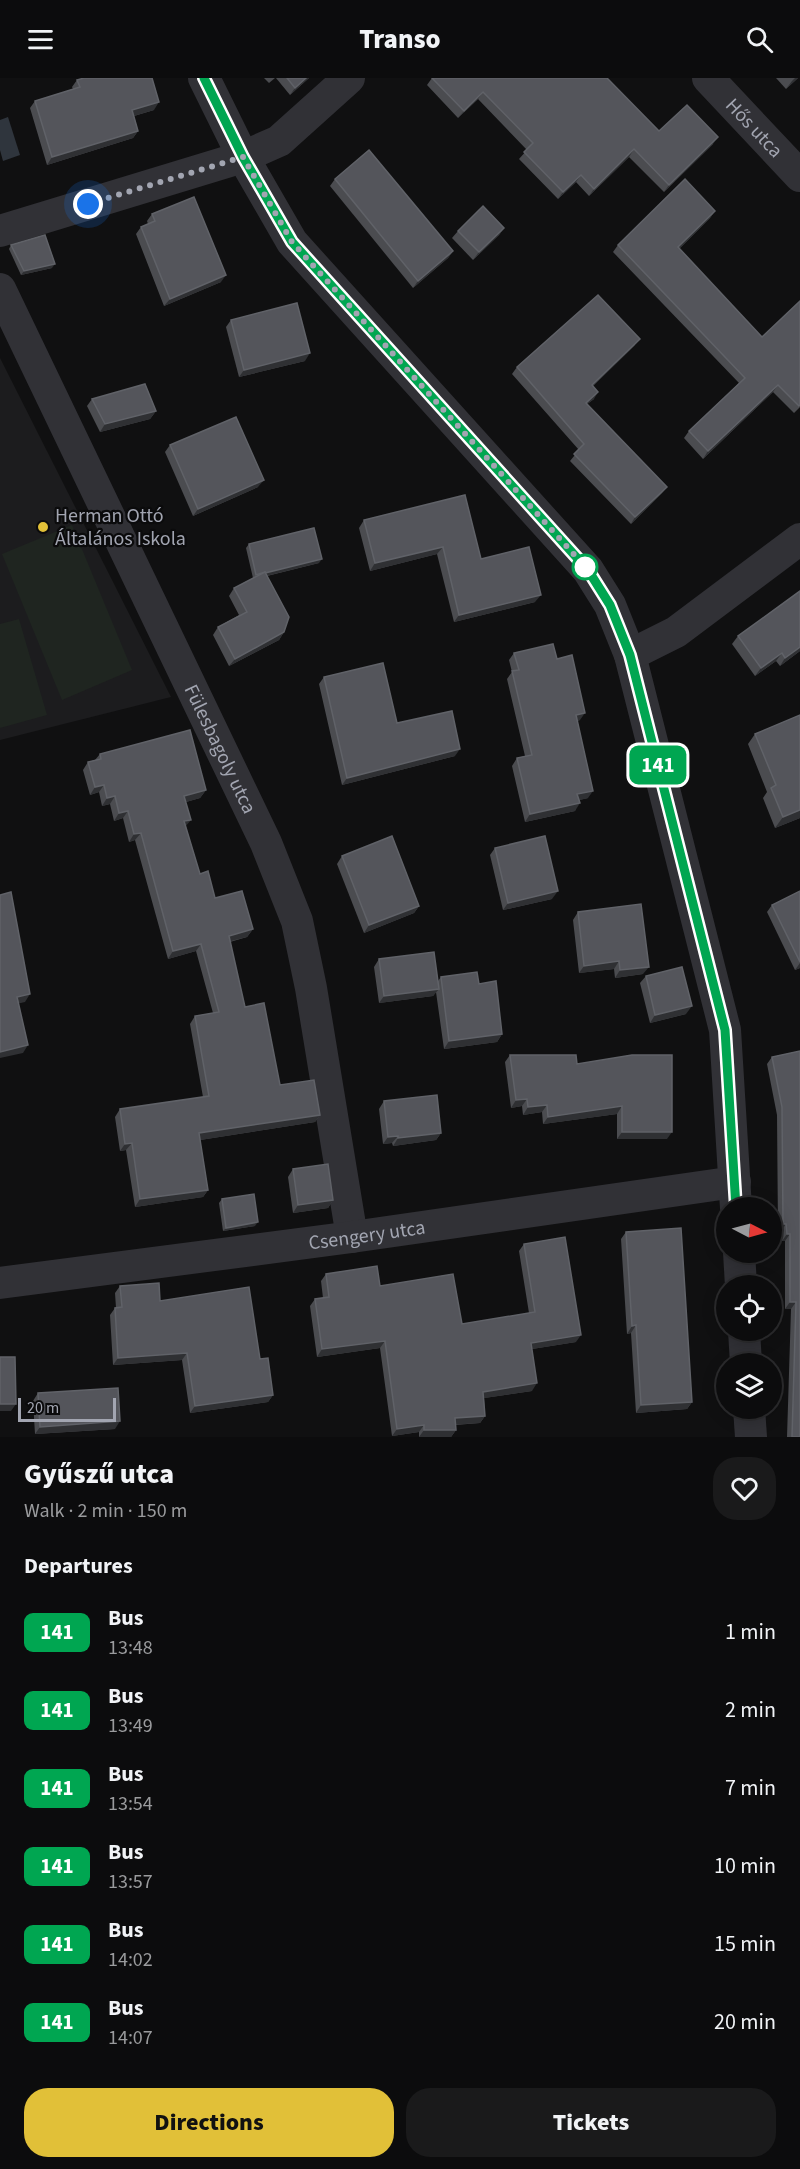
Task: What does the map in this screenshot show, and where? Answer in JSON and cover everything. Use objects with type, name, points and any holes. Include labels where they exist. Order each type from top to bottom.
[{"type":"street","points":[[204,78],[243,157],[292,242],[588,570],[610,605],[630,655],[725,1030],[736,1195]]},
{"type":"street","points":[[0,231],[243,157],[279,141],[349,78]]},
{"type":"street","name":"Hős utca","points":[[708,78],[800,176]]},
{"type":"street","name":"Fülesbagoly utca","points":[[0,289],[266,843],[297,921],[311,988],[352,1237]]},
{"type":"street","points":[[630,655],[676,632],[800,539]]},
{"type":"street","name":"Csengery utca","points":[[0,1283],[352,1237],[736,1195]]},
{"type":"street","points":[[750,1419],[751,1437]]},
{"type":"shaded area","points":[[8,117],[20,155],[3,161],[0,150],[0,120]]},
{"type":"shaded area","name":"Herman Ottó Általános Iskola","points":[[0,358],[171,697],[0,740]]},
{"type":"shaded area","points":[[72,525],[132,670],[62,700],[2,554]]},
{"type":"shaded area","points":[[19,619],[47,715],[0,728],[0,624]]},
{"type":"building","points":[[84,78],[152,78],[159,102],[132,110],[138,131],[52,157],[35,101],[80,87],[77,80]]},
{"type":"building","points":[[287,78],[306,78],[295,88]]},
{"type":"building","points":[[432,78],[607,78],[659,131],[687,105],[718,137],[669,185],[634,149],[594,189],[581,175],[563,192],[524,152],[533,143],[483,92],[464,111]]},
{"type":"building","points":[[369,150],[453,251],[418,281],[335,179]]},
{"type":"building","points":[[685,179],[715,211],[678,247],[762,337],[800,301],[800,405],[778,385],[708,451],[689,431],[745,378],[618,245]]},
{"type":"building","points":[[194,197],[226,275],[170,299],[141,227],[155,221],[152,214]]},
{"type":"building","points":[[483,206],[504,228],[479,252],[458,231]]},
{"type":"building","points":[[45,235],[55,264],[24,271],[11,245]]},
{"type":"building","points":[[598,295],[640,339],[592,385],[598,392],[586,403],[667,487],[635,517],[574,454],[584,444],[517,367]]},
{"type":"building","points":[[297,303],[310,353],[244,370],[231,320]]},
{"type":"building","points":[[145,384],[156,411],[105,424],[92,399]]},
{"type":"building","points":[[236,417],[264,480],[198,509],[170,445]]},
{"type":"building","points":[[465,495],[481,559],[529,547],[541,595],[459,615],[443,547],[375,563],[364,520]]},
{"type":"building","points":[[314,528],[322,559],[256,575],[249,544]]},
{"type":"building","points":[[265,572],[289,617],[284,632],[235,659],[218,627],[247,612],[234,588]]},
{"type":"building","points":[[800,591],[800,647],[785,658],[782,653],[761,668],[738,636]]},
{"type":"building","points":[[553,644],[557,659],[572,655],[585,713],[576,715],[593,791],[577,794],[580,803],[530,814],[517,758],[532,755],[512,671],[519,670],[514,653]]},
{"type":"building","points":[[383,663],[397,723],[452,711],[460,749],[347,778],[324,677]]},
{"type":"building","points":[[800,715],[800,810],[783,817],[771,788],[776,785],[755,734]]},
{"type":"building","points":[[190,730],[206,790],[184,796],[191,820],[184,821],[200,874],[208,871],[215,898],[242,891],[253,929],[229,936],[245,1007],[264,1003],[280,1085],[314,1080],[320,1115],[199,1133],[208,1190],[140,1199],[132,1143],[125,1144],[120,1109],[209,1096],[195,1016],[219,1012],[201,944],[173,951],[141,833],[134,834],[128,811],[119,813],[115,796],[107,798],[104,785],[95,787],[88,762],[101,759],[100,754]]},
{"type":"building","points":[[392,836],[419,906],[369,925],[342,856]]},
{"type":"building","points":[[545,836],[558,891],[508,903],[495,848]]},
{"type":"building","points":[[800,891],[800,962],[772,905]]},
{"type":"building","points":[[11,892],[30,994],[17,997],[28,1045],[0,1052],[0,895]]},
{"type":"building","points":[[641,904],[649,967],[620,970],[619,961],[584,966],[578,912]]},
{"type":"building","points":[[434,952],[439,989],[384,996],[379,959]]},
{"type":"building","points":[[682,967],[692,1006],[655,1015],[646,976]]},
{"type":"building","points":[[477,972],[479,984],[496,981],[502,1034],[449,1041],[441,977]]},
{"type":"building","points":[[800,1051],[800,1437],[792,1437],[796,1302],[790,1302],[790,1234],[787,1234],[786,1224],[783,1224],[782,1107],[772,1057]]},
{"type":"building","points":[[510,1055],[576,1055],[577,1064],[632,1055],[672,1055],[672,1132],[622,1132],[622,1106],[548,1117],[547,1105],[528,1107],[527,1099],[516,1100]]},
{"type":"building","points":[[437,1095],[441,1133],[388,1137],[384,1101]]},
{"type":"building","points":[[328,1164],[333,1200],[298,1205],[293,1169]]},
{"type":"building","points":[[254,1194],[258,1222],[226,1228],[222,1199]]},
{"type":"building","points":[[681,1228],[692,1402],[641,1405],[636,1325],[632,1326],[626,1232]]},
{"type":"building","points":[[565,1237],[581,1335],[531,1343],[537,1383],[483,1392],[485,1416],[455,1418],[456,1430],[424,1430],[424,1425],[397,1429],[385,1341],[322,1349],[315,1299],[329,1297],[326,1274],[377,1266],[380,1286],[453,1274],[462,1324],[535,1312],[524,1244]]},
{"type":"building","points":[[159,1283],[160,1301],[249,1287],[260,1359],[268,1358],[273,1395],[195,1406],[187,1353],[118,1358],[115,1308],[122,1307],[120,1286]]},
{"type":"building","points":[[0,1357],[15,1357],[16,1404],[0,1404]]},
{"type":"building","points":[[118,1388],[120,1421],[40,1427],[38,1393]]},
{"type":"bus line","name":"141","points":[[204,78],[243,157],[292,242],[588,570],[610,605],[630,655],[725,1030],[735,1197]]},
{"type":"place","name":"Herman Ottó Általános Iskola","points":[[43,527]]},
{"type":"route","points":[[88,204],[243,157],[292,242],[588,570],[585,567]]}]
